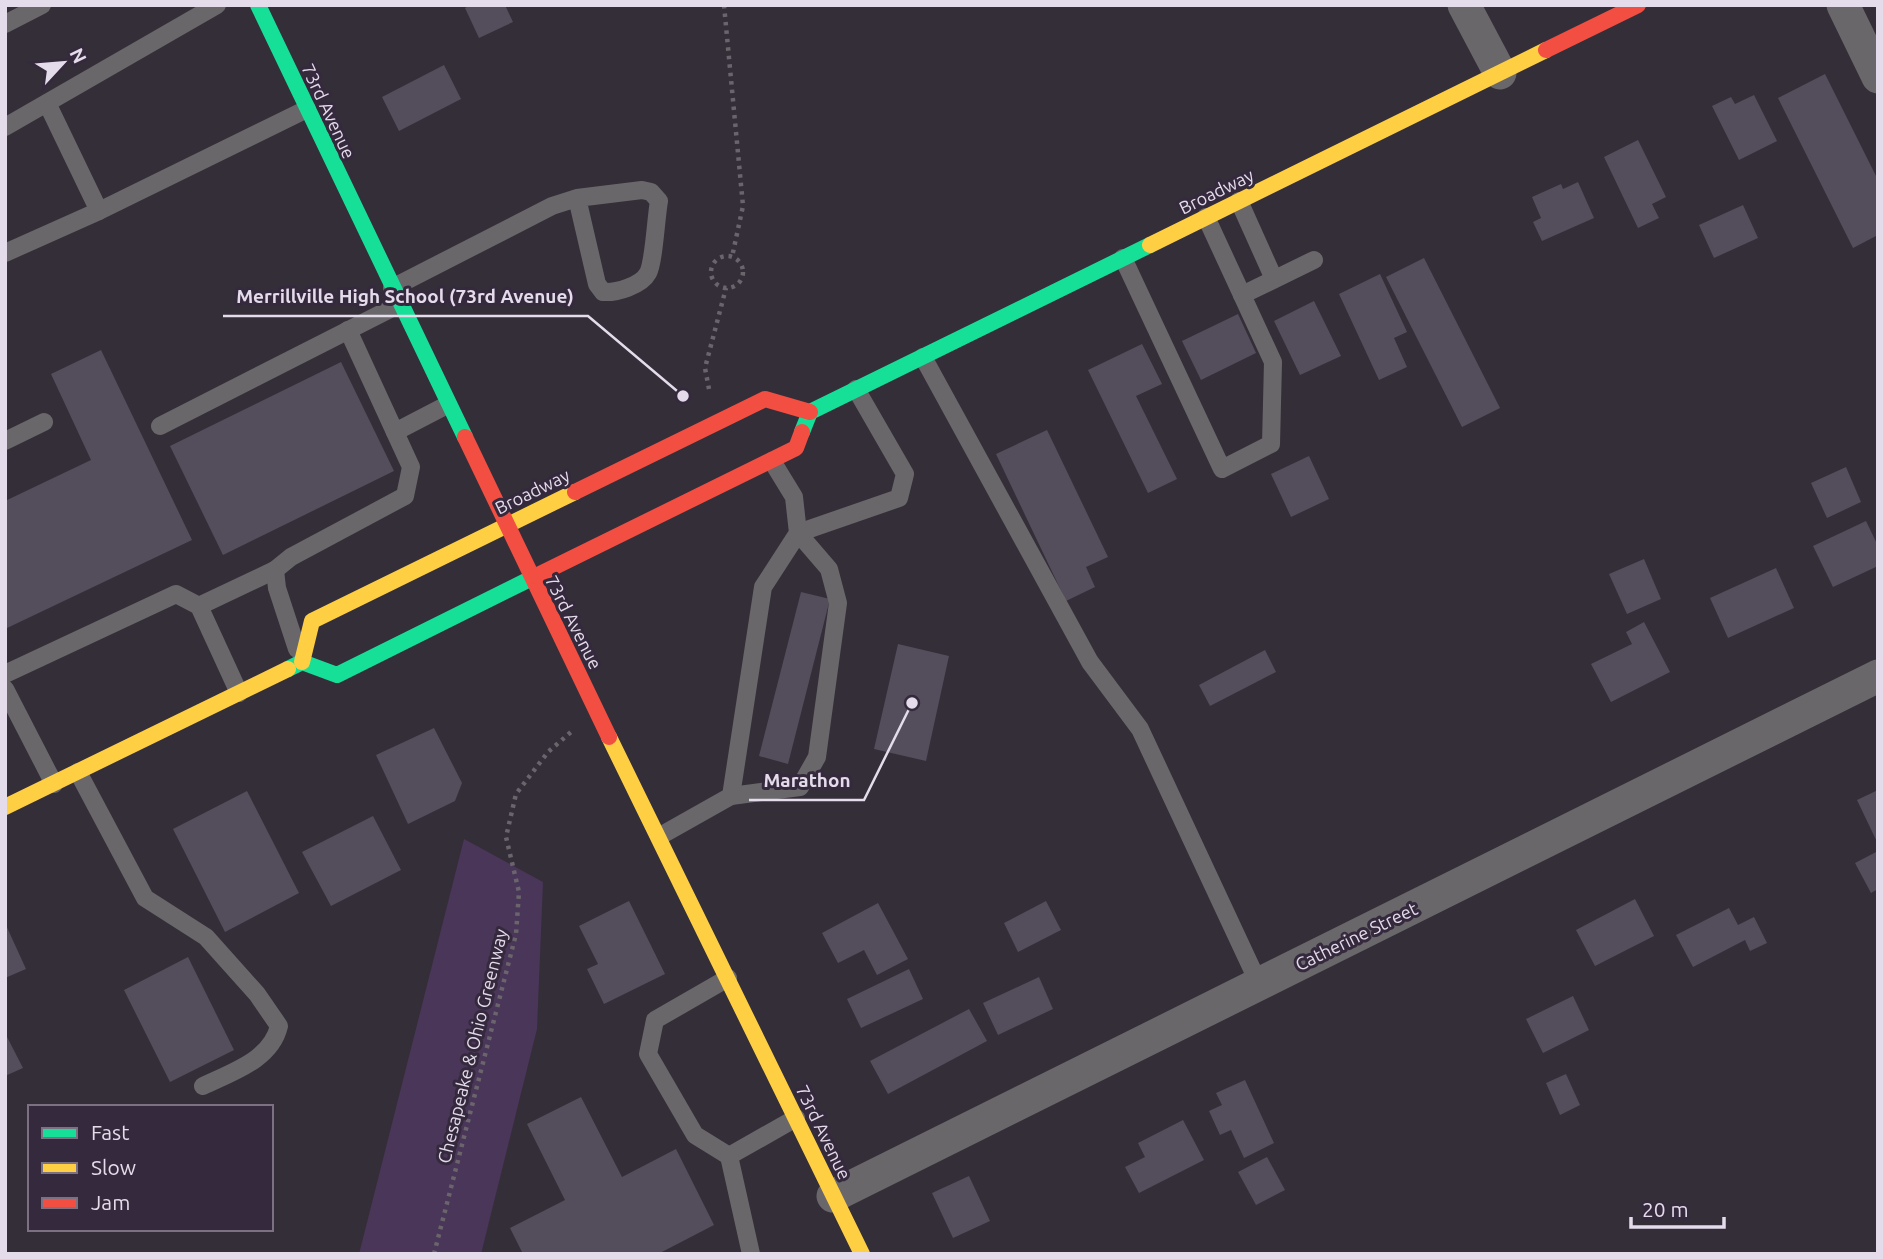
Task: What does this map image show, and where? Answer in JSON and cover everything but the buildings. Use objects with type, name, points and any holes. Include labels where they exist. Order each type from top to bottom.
[{"type":"main road","name":"73rd Avenue","points":[[258,5],[530,579],[660,836],[862,1254]]},
{"type":"main road","name":"Broadway","points":[[302,662],[312,621],[505,526],[765,399],[810,412],[1638,5]]},
{"type":"main road","points":[[5,807],[302,662],[338,675],[796,448],[810,412]]},
{"type":"street","points":[[1464,5],[1500,73]]},
{"type":"street","points":[[1843,5],[1878,77]]},
{"type":"street","name":"Catherine Street","points":[[833,1196],[1878,676]]},
{"type":"lane","points":[[5,23],[42,5]]},
{"type":"lane","points":[[5,127],[217,5]]},
{"type":"lane","points":[[47,103],[99,211]]},
{"type":"lane","points":[[5,253],[99,211],[307,109]]},
{"type":"lane","points":[[160,426],[348,330],[396,296],[552,206],[577,198],[642,190],[651,192],[659,201],[648,273],[638,283],[612,293],[603,292],[597,284],[577,198]]},
{"type":"lane","points":[[1239,201],[1274,279]]},
{"type":"lane","points":[[1123,258],[1222,469],[1271,444],[1273,362],[1206,217]]},
{"type":"lane","points":[[1242,295],[1314,260]]},
{"type":"lane","points":[[199,606],[275,569],[291,557],[405,496],[411,467],[348,330]]},
{"type":"lane","points":[[923,357],[1090,662],[1140,729],[1259,984]]},
{"type":"lane","points":[[731,796],[763,587],[798,533],[900,498],[905,474],[856,389]]},
{"type":"lane","points":[[396,432],[447,405]]},
{"type":"lane","points":[[5,441],[44,422]]},
{"type":"lane","points":[[660,836],[731,796],[800,787],[817,757],[838,603],[829,569],[798,533],[794,497],[772,461]]},
{"type":"lane","points":[[275,569],[277,588],[302,662]]},
{"type":"lane","points":[[5,674],[176,594],[199,606],[239,693]]},
{"type":"lane","points":[[5,688],[54,784]]},
{"type":"lane","points":[[78,772],[145,898],[206,937],[257,994],[279,1026],[276,1041],[258,1058],[203,1086]]},
{"type":"lane","points":[[728,978],[655,1020],[648,1054],[695,1135],[729,1156],[751,1254]]},
{"type":"lane","points":[[729,1156],[796,1118]]},
{"type":"path","points":[[724,5],[743,206],[732,257]]},
{"type":"path","points":[[723,257],[732,257],[743,267],[743,275],[734,287],[726,288],[712,278],[711,269],[723,257]]},
{"type":"path","points":[[715,423],[705,368],[726,288]]},
{"type":"path","name":"Chesapeake & Ohio Greenway","points":[[434,1254],[516,934],[519,892],[506,837],[516,794],[548,752],[597,710]]},
{"type":"shaded area","points":[[464,839],[543,882],[537,1029],[481,1254],[359,1254]]},
{"type":"traffic: fast","points":[[258,5],[465,437]]},
{"type":"traffic: fast","points":[[802,432],[810,412],[1150,245]]},
{"type":"traffic: fast","points":[[288,669],[302,662],[337,675],[536,576]]},
{"type":"traffic: slow","points":[[1150,245],[1546,50]]},
{"type":"traffic: slow","points":[[302,662],[312,621],[575,492]]},
{"type":"traffic: slow","points":[[5,807],[288,669]]},
{"type":"traffic: slow","points":[[609,737],[862,1254]]},
{"type":"traffic: jam","points":[[1546,50],[1638,5]]},
{"type":"traffic: jam","points":[[575,492],[765,399],[810,412]]},
{"type":"traffic: jam","points":[[536,576],[796,448],[802,432]]},
{"type":"traffic: jam","points":[[465,437],[609,737]]},
{"type":"place","name":"Merrillville High School (73rd Avenue)","points":[[683,396]]},
{"type":"place","name":"Marathon","points":[[912,703]]}]
